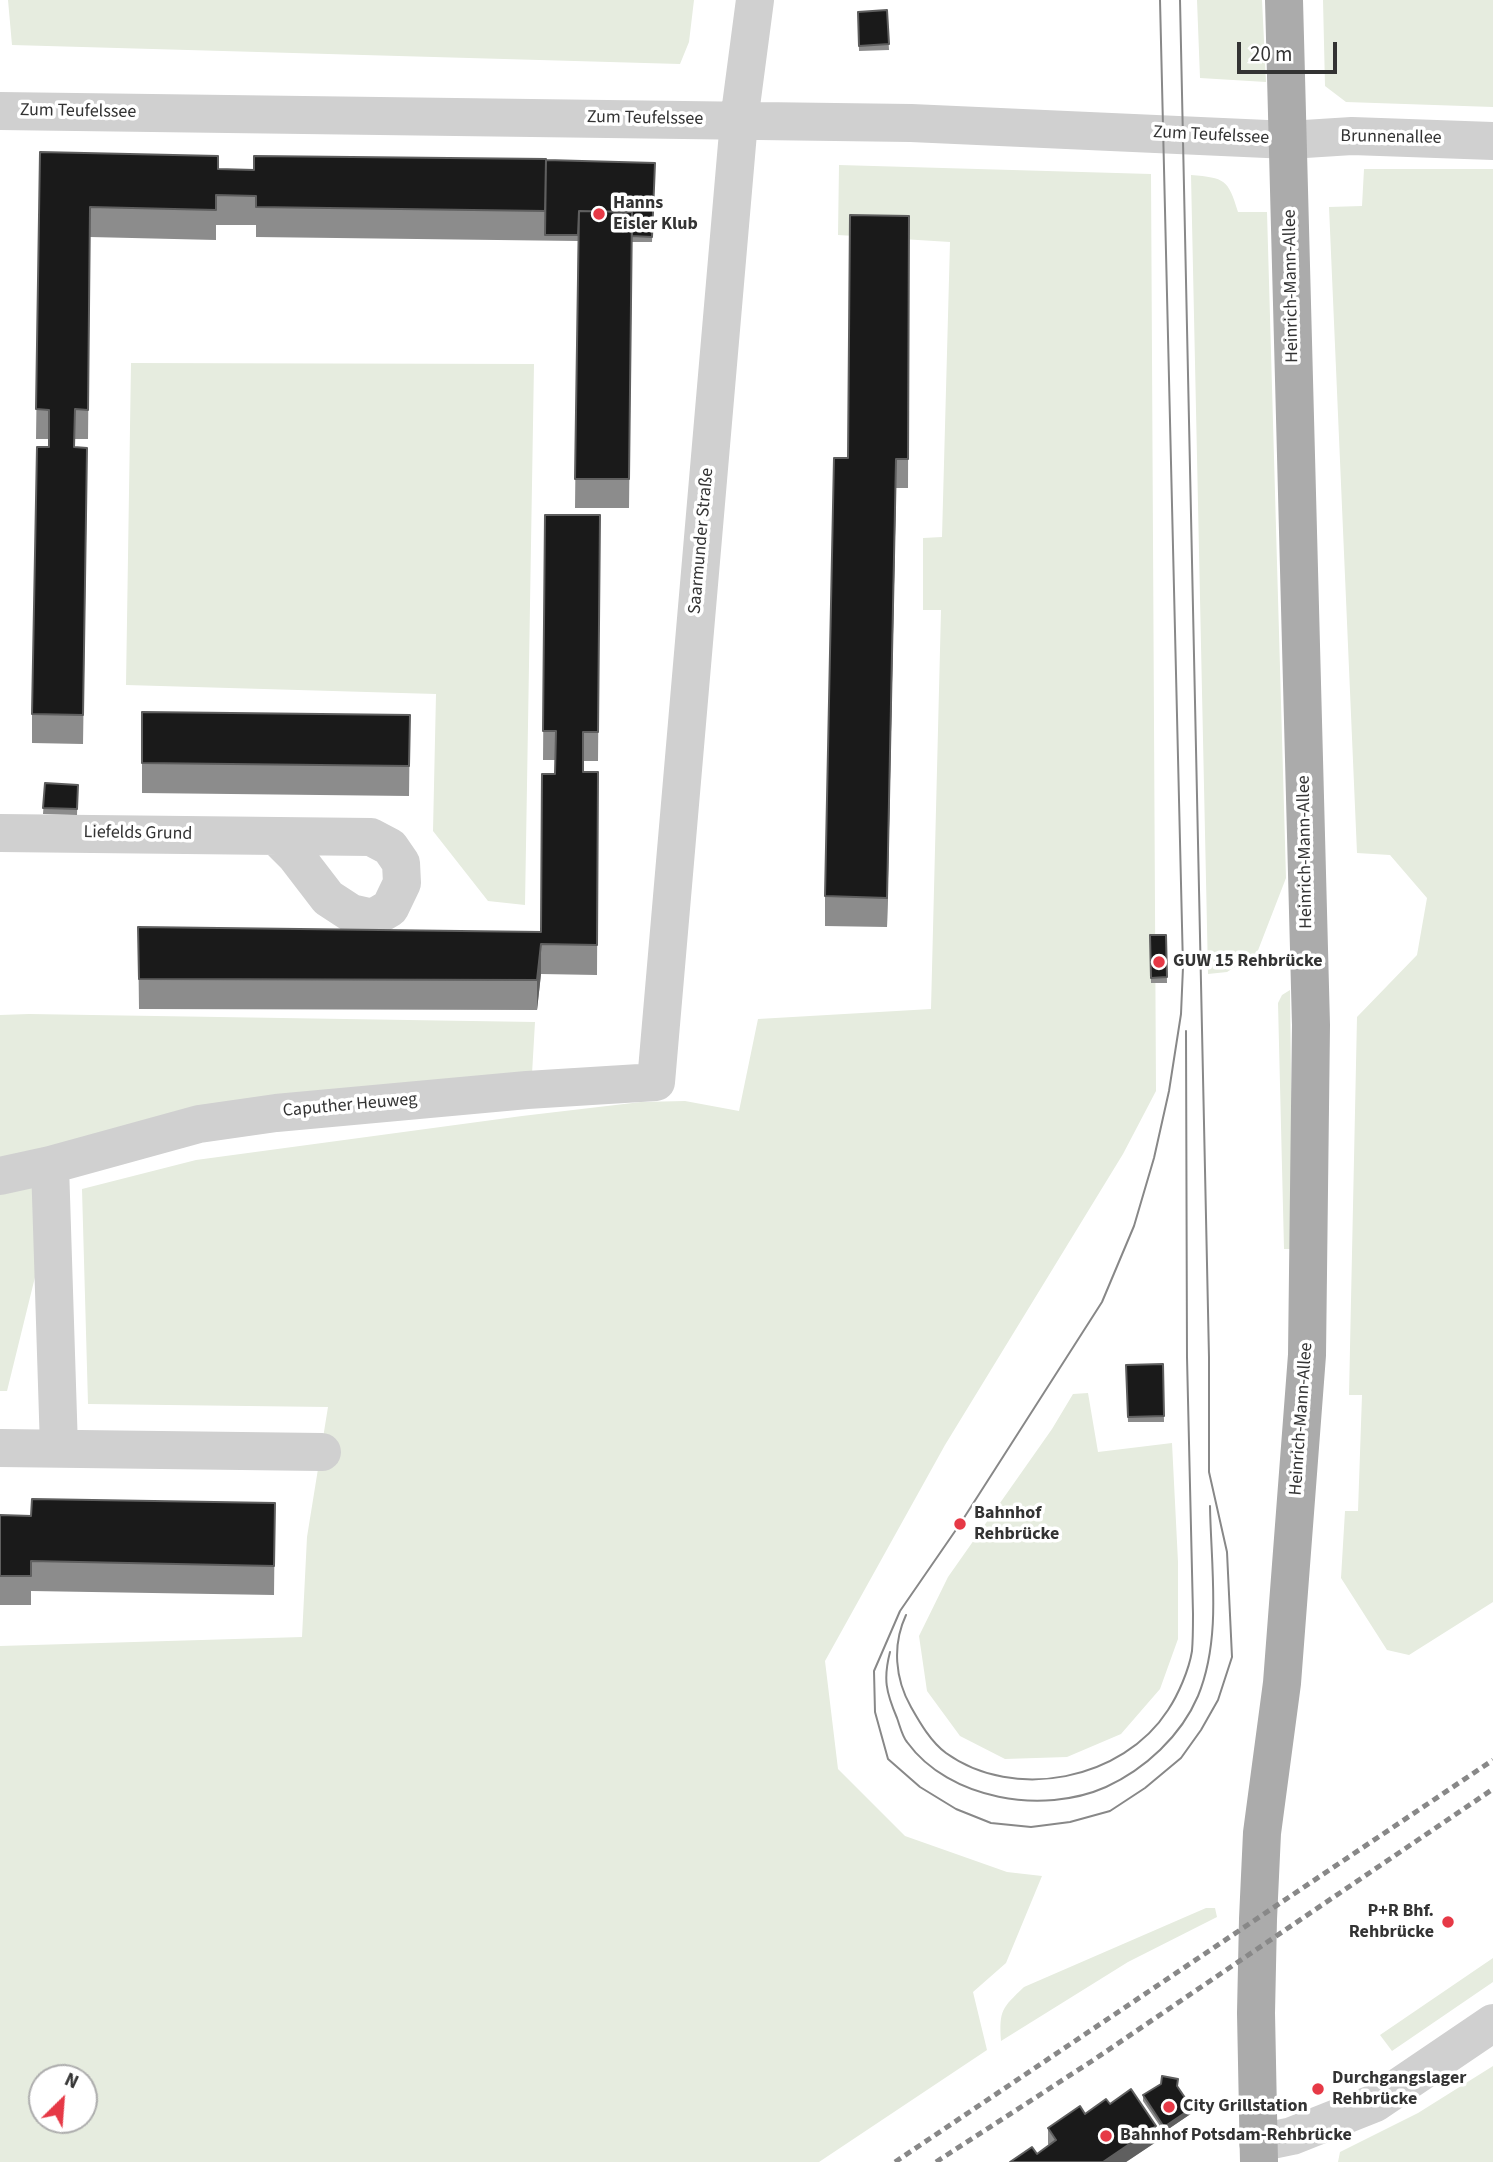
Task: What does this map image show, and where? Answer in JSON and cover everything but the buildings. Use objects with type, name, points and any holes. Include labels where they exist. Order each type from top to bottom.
[{"type":"main road","name":"Heinrich-Mann-Allee","points":[[1259,2152],[1256,2013],[1258,1919],[1267,1787],[1285,1656],[1306,1395],[1308,1330],[1311,1025],[1284,0]]},
{"type":"street","name":"Saarmunder Straße","points":[[656,1082],[739,121],[755,0]]},
{"type":"street","name":"Zum Teufelssee","points":[[0,110],[930,123],[1289,140]]},
{"type":"street","name":"Brunnenallee","points":[[1289,140],[1352,136],[1493,141]]},
{"type":"street","name":"Liefelds Grund","points":[[0,833],[276,836]]},
{"type":"street","name":"Caputher Heuweg","points":[[0,1177],[199,1124],[263,1115],[527,1090],[656,1082]]},
{"type":"street","points":[[50,1165],[59,1448]]},
{"type":"street","points":[[0,1448],[322,1452]]},
{"type":"street","points":[[1259,2152],[1375,2103],[1493,2023]]},
{"type":"shaded area","points":[[8,0],[694,0],[689,42],[680,64],[12,45]]},
{"type":"shaded area","points":[[1197,0],[1262,0],[1266,82],[1200,78]]},
{"type":"shaded area","points":[[1323,0],[1493,0],[1493,107],[1346,102],[1325,86]]},
{"type":"shaded area","points":[[839,165],[1151,174],[1156,1091],[1123,1154],[945,1445],[825,1661],[838,1769],[905,1836],[1007,1872],[1042,1876],[1006,1963],[973,1992],[987,2050],[819,2162],[0,2162],[0,1646],[302,1637],[307,1537],[328,1407],[88,1404],[82,1189],[196,1160],[522,1116],[641,1102],[685,1101],[739,1111],[758,1019],[931,1009],[941,610],[923,610],[923,538],[942,537],[950,242],[838,235]]},
{"type":"shaded area","points":[[1364,169],[1493,169],[1493,1602],[1409,1655],[1387,1650],[1341,1578],[1345,1511],[1358,1511],[1362,1395],[1349,1395],[1357,1017],[1417,955],[1427,898],[1390,855],[1357,853],[1329,207],[1362,206]]},
{"type":"shaded area","points":[[1191,175],[1211,177],[1224,182],[1238,212],[1267,212],[1286,878],[1257,953],[1227,972],[1208,974]]},
{"type":"shaded area","points":[[131,363],[534,364],[525,905],[488,901],[433,831],[436,694],[126,685]]},
{"type":"shaded area","points":[[1290,990],[1293,1249],[1284,1249],[1278,1003],[1282,995]]},
{"type":"shaded area","points":[[0,1015],[535,1022],[532,1074],[67,1147],[7,1391],[0,1391]]},
{"type":"shaded area","points":[[1088,1393],[1098,1452],[1172,1443],[1178,1562],[1178,1639],[1160,1689],[1121,1734],[1067,1757],[1005,1759],[960,1736],[927,1691],[919,1636],[948,1577],[1052,1429],[1073,1394]]},
{"type":"shaded area","points":[[1206,1908],[1215,1908],[1217,1917],[1128,1962],[1001,2041],[1004,2010],[1024,1987]]},
{"type":"shaded area","points":[[1493,1958],[1493,1982],[1392,2051],[1380,2035]]},
{"type":"shaded area","points":[[1493,2066],[1493,2162],[1338,2162],[1340,2152],[1418,2113]]},
{"type":"tram line","points":[[1160,0],[1183,967],[1181,1014],[1169,1091],[1154,1158],[1134,1226],[1102,1302],[960,1524],[900,1611],[874,1671],[875,1712],[888,1759],[920,1787],[956,1809],[991,1823],[1031,1827],[1070,1822],[1110,1811],[1145,1788],[1181,1758],[1218,1700],[1232,1657],[1227,1552],[1209,1472],[1209,1357],[1180,0]]},
{"type":"tram line","points":[[906,1615],[899,1638],[897,1662],[906,1696],[918,1719],[946,1753],[973,1768],[1003,1777],[1034,1779],[1066,1776],[1096,1767],[1124,1753],[1148,1734],[1168,1710],[1179,1690],[1191,1658],[1193,1628],[1187,1357],[1186,1031]]},
{"type":"tram line","points":[[890,1652],[887,1685],[890,1701],[904,1737],[925,1762],[947,1777],[972,1789],[999,1797],[1026,1800],[1054,1800],[1106,1787],[1134,1771],[1160,1750],[1182,1725],[1198,1696],[1205,1674],[1213,1627],[1210,1506]]},
{"type":"railway","points":[[895,2162],[1493,1760]]},
{"type":"railway","points":[[936,2162],[1092,2061],[1493,1789]]},
{"type":"place","name":"Hanns Eisler Klub","points":[[599,214]]},
{"type":"place","name":"GUW 15 Rehbrücke","points":[[1159,962]]},
{"type":"place","name":"Bahnhof Rehbrücke","points":[[960,1524]]},
{"type":"place","name":"P+R Bhf. Rehbrücke","points":[[1448,1922]]},
{"type":"place","name":"Durchgangslager Rehbrücke","points":[[1318,2089]]},
{"type":"place","name":"City Grillstation","points":[[1169,2107]]},
{"type":"place","name":"Bahnhof Potsdam-Rehbrücke","points":[[1106,2136]]}]
